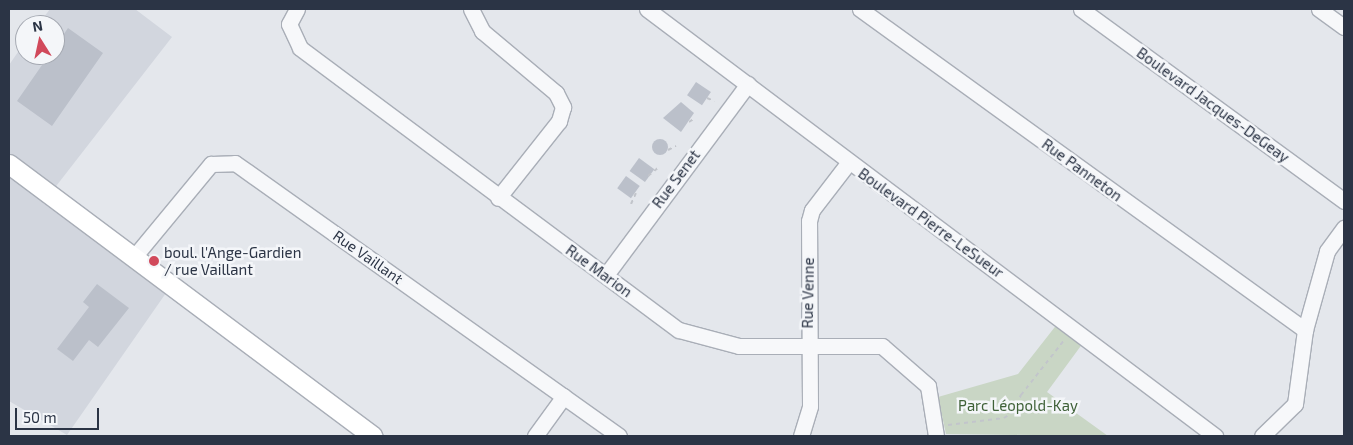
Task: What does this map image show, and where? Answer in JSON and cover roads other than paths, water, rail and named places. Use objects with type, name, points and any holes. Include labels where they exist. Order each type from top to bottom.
[{"type":"main road","points":[[9,164],[372,436]]},
{"type":"street","name":"Rue Marion","points":[[298,9],[288,24],[300,48],[498,198],[694,337],[739,346],[875,344],[888,350],[928,386],[936,431]]},
{"type":"street","points":[[471,9],[482,31],[556,93],[563,106],[559,121],[498,198]]},
{"type":"street","name":"Boulevard Pierre-LeSueur","points":[[647,9],[849,162],[1074,328],[1215,436]]},
{"type":"street","name":"Rue Panneton","points":[[860,9],[1305,330]]},
{"type":"street","name":"Boulevard Jacques-DeGeay","points":[[1081,9],[1344,201]]},
{"type":"street","points":[[1319,9],[1344,27]]},
{"type":"street","name":"Rue Senet","points":[[606,275],[748,84]]},
{"type":"street","name":"Rue Venne","points":[[801,436],[810,406],[808,344],[809,221],[812,210],[849,162]]},
{"type":"street","name":"Rue Vaillant","points":[[134,257],[211,164],[235,163],[619,436]]},
{"type":"street","points":[[1262,436],[1295,404],[1305,330],[1327,251],[1344,228]]},
{"type":"street","points":[[535,436],[564,396]]},
{"type":"place","name":"boul. l'Ange-Gardien / rue Vaillant","points":[[154,261]]},
{"type":"park label","name":"Parc Léopold-Kay","points":[[1018,406]]}]
